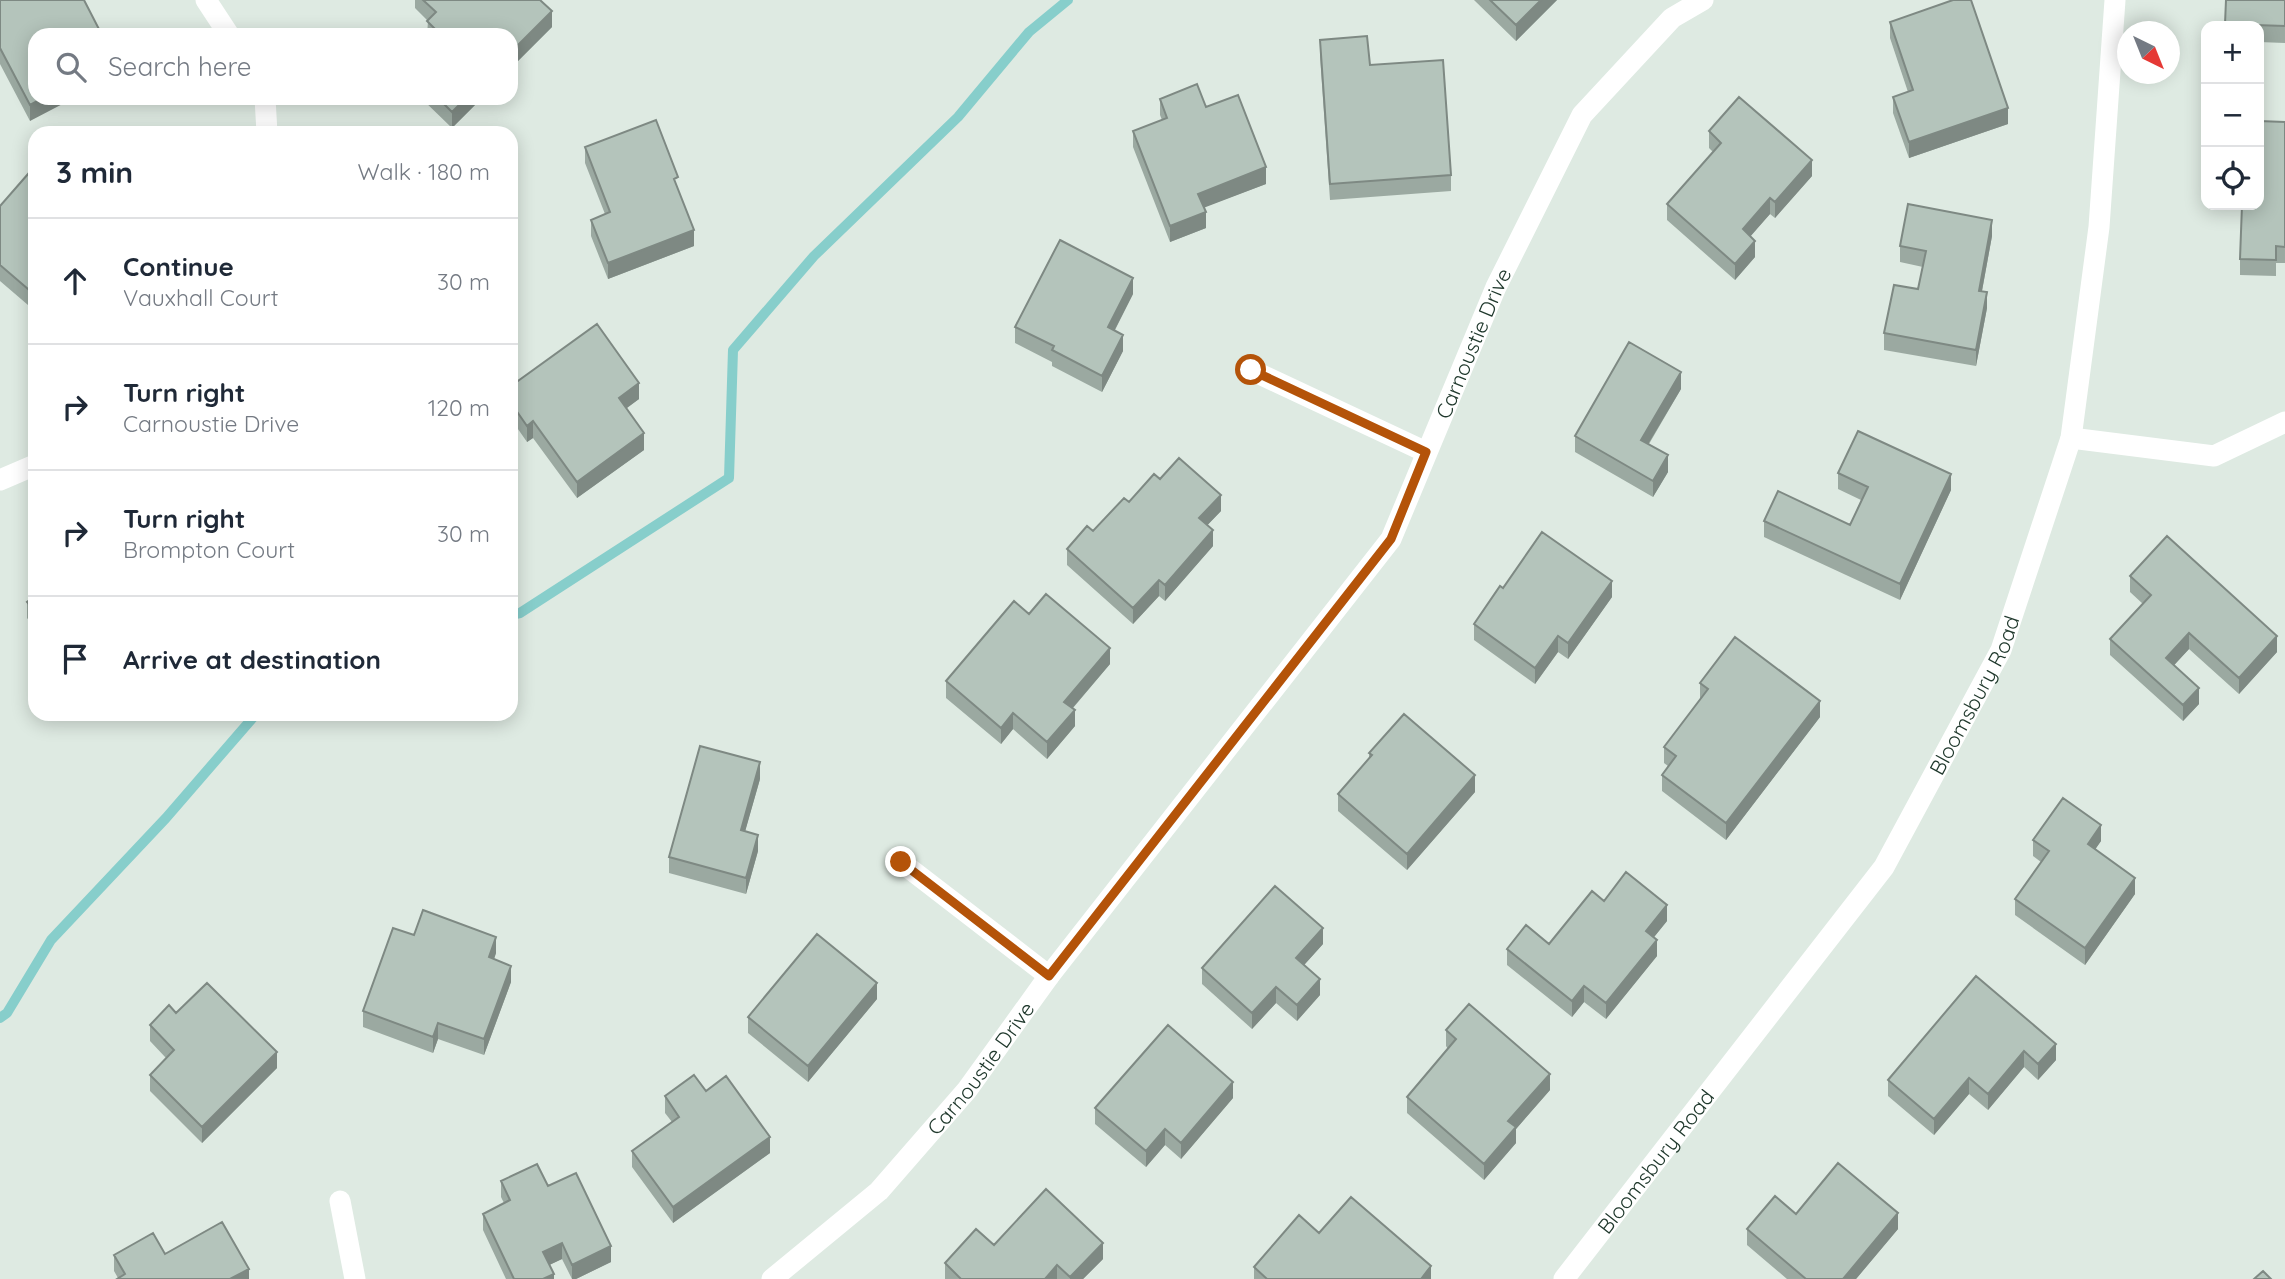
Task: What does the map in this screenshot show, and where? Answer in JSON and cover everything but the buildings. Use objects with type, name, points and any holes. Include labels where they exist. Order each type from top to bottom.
[{"type":"street","points":[[205,0],[224,28]]},
{"type":"street","name":"Carnoustie Drive","points":[[772,1279],[879,1191],[967,1090],[1049,976],[1391,539],[1496,287],[1582,115],[1672,18],[1703,0]]},
{"type":"street","name":"Bloomsbury Road","points":[[1564,1279],[1884,867],[2001,650],[2071,438],[2099,227],[2115,0]]},
{"type":"street","points":[[265,105],[267,126]]},
{"type":"street","points":[[1251,370],[1426,452]]},
{"type":"street","points":[[2071,438],[2214,456],[2285,422]]},
{"type":"street","points":[[0,480],[28,468]]},
{"type":"street","points":[[901,862],[1049,976]]},
{"type":"street","points":[[340,1201],[355,1279]]},
{"type":"waterway","points":[[518,613],[729,478],[733,350],[814,256],[958,117],[1029,32],[1068,0]]},
{"type":"waterway","points":[[0,1018],[7,1013],[51,940],[166,818],[250,721]]},
{"type":"route","points":[[901,862],[1049,976],[1391,539],[1426,452],[1251,370]]}]
